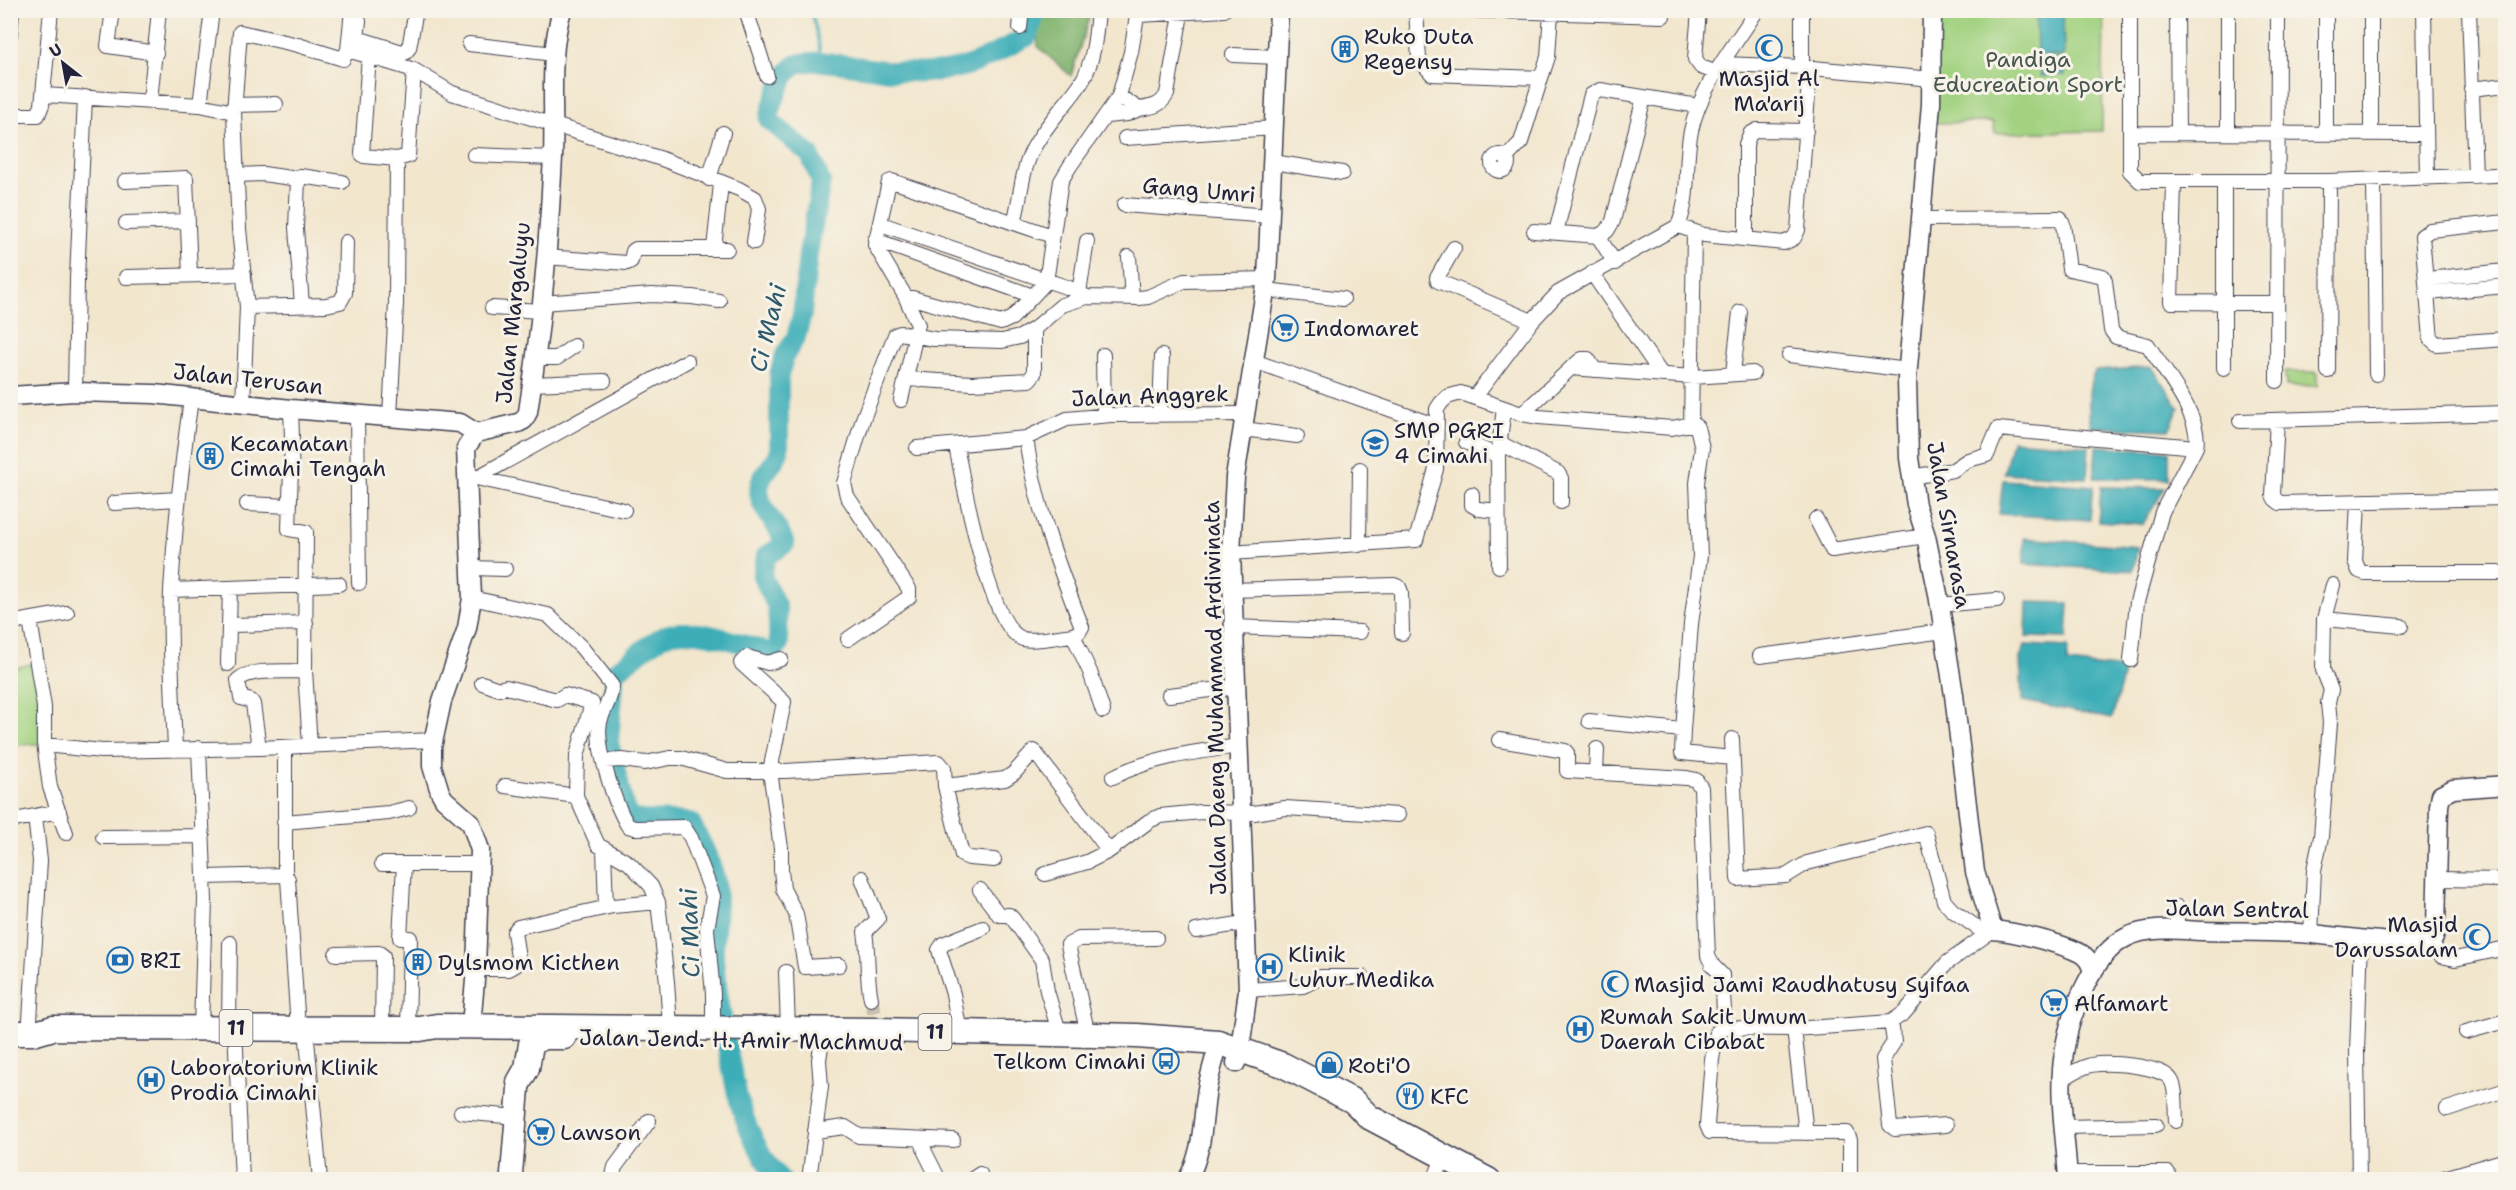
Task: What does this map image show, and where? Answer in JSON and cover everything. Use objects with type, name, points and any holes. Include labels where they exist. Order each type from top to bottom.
[{"type":"highway","name":"Jalan Jend. H. Amir Machmud","points":[[17,1024],[36,1020],[53,1028],[670,1027],[822,1039],[1227,1053]]},
{"type":"highway","name":"Jalan Jend. H. Amir Machmud","points":[[519,1082],[527,1068],[531,1044],[543,1037],[724,1032],[877,1024],[960,1033],[1137,1036],[1227,1053],[1314,1080],[1353,1101],[1370,1117],[1488,1179]]},
{"type":"highway","name":"Jalan Jend. H. Amir Machmud","points":[[414,1029],[438,1037],[509,1040],[514,1046],[514,1068],[519,1082]]},
{"type":"main road","name":"Jalan Margaluyu","points":[[476,433],[524,420],[528,412],[536,358],[545,258],[554,125],[554,54],[562,10]]},
{"type":"main road","name":"Jalan Daeng Muhammad Ardiwinata","points":[[1187,1179],[1197,1158],[1203,1131],[1207,1088],[1227,1053],[1248,990],[1231,553],[1235,477],[1267,285],[1279,10]]},
{"type":"main road","name":"Jalan Sirnarasa","points":[[1932,10],[1920,219],[1908,370],[1911,477],[1916,505],[1926,536],[1944,631],[1954,694],[1975,872],[1990,932]]},
{"type":"main road","name":"Jalan Terusan","points":[[10,396],[75,392],[154,394],[291,409],[460,423],[476,433]]},
{"type":"main road","points":[[471,1026],[476,969],[479,843],[471,823],[444,799],[432,766],[433,740],[453,664],[467,628],[472,598],[471,479],[466,448],[476,433]]},
{"type":"main road","points":[[2430,942],[2436,927],[2441,795],[2453,789],[2505,785]]},
{"type":"main road","name":"Jalan Sentral","points":[[2068,1176],[2062,1080],[2067,1032],[2075,1008],[2093,972],[2105,955],[2125,938],[2145,932],[2177,930],[2311,934],[2430,942]]},
{"type":"main road","points":[[1990,932],[2045,941],[2080,953],[2091,963],[2093,972]]},
{"type":"main road","points":[[511,1179],[519,1082]]},
{"type":"street","points":[[10,34],[12,10]]},
{"type":"street","points":[[10,115],[38,115],[44,95],[51,10]]},
{"type":"street","points":[[113,10],[108,46],[156,53]]},
{"type":"street","points":[[150,101],[159,10]]},
{"type":"street","points":[[200,105],[212,10]]},
{"type":"street","points":[[243,404],[247,307],[234,108],[240,32],[343,58],[348,50],[352,10]]},
{"type":"street","points":[[361,10],[357,38],[363,42],[405,53],[409,48],[416,10]]},
{"type":"street","points":[[746,10],[767,76]]},
{"type":"street","points":[[1020,28],[1022,10]]},
{"type":"street","points":[[1014,223],[1023,172],[1032,148],[1087,72],[1098,10]]},
{"type":"street","points":[[905,297],[1000,323],[1012,318],[1047,282],[1061,181],[1119,96],[1138,13],[1181,14],[1224,10]]},
{"type":"street","points":[[1416,10],[1419,59],[1432,74],[1541,78]]},
{"type":"street","points":[[1466,10],[1643,13],[1663,16]]},
{"type":"street","points":[[1699,10],[1695,59],[1701,67],[1720,69],[1806,68],[1928,79]]},
{"type":"street","points":[[1475,397],[1532,321],[1558,293],[1678,226],[1685,203],[1691,130],[1698,106],[1757,10]]},
{"type":"street","points":[[1678,226],[1694,233],[1784,243],[1794,238],[1798,230],[1806,131],[1806,68],[1802,10]]},
{"type":"street","points":[[2130,10],[2130,171],[2140,181],[2330,181],[2494,175]]},
{"type":"street","points":[[2177,10],[2178,133]]},
{"type":"street","points":[[2228,10],[2228,133]]},
{"type":"street","points":[[2277,381],[2278,10]]},
{"type":"street","points":[[2326,10],[2326,133]]},
{"type":"street","points":[[2371,10],[2371,133]]},
{"type":"street","points":[[2424,10],[2427,178]]},
{"type":"street","points":[[2469,10],[2475,176]]},
{"type":"street","points":[[1506,158],[1521,142],[1548,57],[1551,12]]},
{"type":"street","points":[[1106,116],[1127,114],[1161,103],[1167,94],[1181,14]]},
{"type":"street","points":[[468,44],[554,54]]},
{"type":"street","points":[[348,50],[414,70],[452,93],[662,159],[715,182],[739,189],[755,198],[758,204],[754,242]]},
{"type":"street","points":[[1233,55],[1276,57]]},
{"type":"street","points":[[369,56],[362,154],[364,156],[397,159],[408,156],[414,70]]},
{"type":"street","points":[[2471,89],[2505,85]]},
{"type":"street","points":[[1556,232],[1591,95],[1600,90],[1698,106]]},
{"type":"street","points":[[44,95],[234,108],[276,104]]},
{"type":"street","points":[[1119,96],[1139,109]]},
{"type":"street","points":[[75,392],[77,279],[85,97]]},
{"type":"street","points":[[1534,231],[1598,236],[1607,231],[1613,221],[1644,97]]},
{"type":"street","points":[[1125,138],[1274,128]]},
{"type":"street","points":[[1746,239],[1746,144],[1750,134],[1757,130],[1806,131]]},
{"type":"street","points":[[545,258],[627,263],[631,261],[633,251],[636,249],[720,248],[715,182],[723,133]]},
{"type":"street","points":[[2130,133],[2425,134]]},
{"type":"street","points":[[474,155],[552,158]]},
{"type":"street","points":[[390,416],[396,292],[397,159]]},
{"type":"street","points":[[1273,162],[1342,173]]},
{"type":"street","points":[[237,175],[262,174],[298,179],[300,176],[342,182]]},
{"type":"street","points":[[125,181],[186,178],[190,275]]},
{"type":"street","points":[[298,179],[296,228],[302,305]]},
{"type":"street","points":[[2374,180],[2376,374]]},
{"type":"street","points":[[917,330],[905,297],[878,253],[875,240],[886,185],[892,181],[1052,236]]},
{"type":"street","points":[[2224,181],[2224,368]]},
{"type":"street","points":[[2328,371],[2330,181]]},
{"type":"street","points":[[2174,182],[2171,302],[2277,303]]},
{"type":"street","name":"Gang Umri","points":[[1124,205],[1270,216]]},
{"type":"street","points":[[1920,219],[2060,218],[2063,224],[2069,269],[2103,276],[2111,330],[2116,337],[2148,345],[2192,415],[2198,438],[2196,447],[2162,512],[2137,602],[2131,660]]},
{"type":"street","points":[[126,223],[188,221]]},
{"type":"street","points":[[2505,222],[2424,232],[2422,236],[2433,342],[2437,344],[2505,339]]},
{"type":"street","points":[[880,224],[1083,295],[1148,297],[1184,281],[1267,285],[1343,299]]},
{"type":"street","points":[[1691,424],[1694,233]]},
{"type":"street","points":[[1598,236],[1615,263]]},
{"type":"street","points":[[875,240],[1033,296]]},
{"type":"street","points":[[1083,295],[1087,241]]},
{"type":"street","points":[[247,307],[326,305],[340,302],[344,297],[346,242]]},
{"type":"street","points":[[1454,248],[1437,281],[1532,321]]},
{"type":"street","points":[[1129,257],[1132,298]]},
{"type":"street","points":[[2428,286],[2505,271]]},
{"type":"street","points":[[1592,273],[1662,375]]},
{"type":"street","points":[[126,278],[244,274]]},
{"type":"street","points":[[2428,286],[2505,286]]},
{"type":"street","points":[[492,308],[541,307],[652,295],[719,301]]},
{"type":"street","points":[[848,639],[909,597],[909,589],[847,496],[844,483],[863,419],[893,337],[900,333],[917,330],[934,339],[1002,341],[1020,337],[1034,329],[1062,305],[1083,295]]},
{"type":"street","points":[[900,400],[924,301]]},
{"type":"street","points":[[1733,373],[1740,312]]},
{"type":"street","points":[[906,379],[972,383],[1029,380],[1035,374],[1034,329]]},
{"type":"street","points":[[536,358],[557,358],[574,346]]},
{"type":"street","points":[[1103,355],[1104,416]]},
{"type":"street","points":[[1789,355],[1908,370]]},
{"type":"street","points":[[1160,414],[1162,356]]},
{"type":"street","points":[[1522,414],[1582,359],[1588,359],[1595,370],[1693,377],[1753,373]]},
{"type":"street","points":[[471,479],[687,361]]},
{"type":"street","points":[[1254,361],[1437,426]]},
{"type":"street","points":[[532,384],[604,381]]},
{"type":"street","points":[[1231,553],[1416,540],[1436,469],[1437,409],[1447,397],[1461,393],[1522,414],[1672,428],[1691,424],[1696,426],[1702,448],[1697,483],[1700,556],[1690,635],[1682,753],[1731,758]]},
{"type":"street","points":[[175,750],[171,590],[177,499],[190,399]]},
{"type":"street","points":[[1499,566],[1499,449],[1504,408]]},
{"type":"street","points":[[291,409],[289,529],[306,532],[305,671],[310,746]]},
{"type":"street","points":[[357,413],[359,583]]},
{"type":"street","points":[[2240,421],[2505,413]]},
{"type":"street","name":"Jalan Anggrek","points":[[917,448],[1026,438],[1066,419],[1160,414],[1244,421],[1297,436]]},
{"type":"street","points":[[2277,420],[2273,495],[2277,502],[2505,498]]},
{"type":"street","points":[[1911,477],[1953,470],[1968,460],[1987,455],[1998,429],[2196,447]]},
{"type":"street","points":[[956,446],[971,523],[994,598],[1015,634],[1026,639],[1073,635],[1079,633],[1082,627],[1041,513],[1026,438]]},
{"type":"street","points":[[1466,442],[1499,449],[1558,473],[1561,478],[1561,502]]},
{"type":"street","points":[[1359,545],[1360,469]]},
{"type":"street","points":[[471,479],[624,510]]},
{"type":"street","points":[[1472,494],[1472,505],[1476,508],[1498,511]]},
{"type":"street","points":[[114,503],[177,499]]},
{"type":"street","points":[[2358,502],[2355,561],[2359,571],[2406,574],[2505,573]]},
{"type":"street","points":[[247,504],[290,506]]},
{"type":"street","points":[[1816,519],[1832,550],[1926,536]]},
{"type":"street","points":[[471,568],[505,569]]},
{"type":"street","points":[[171,590],[339,584]]},
{"type":"street","points":[[1232,590],[1394,585],[1399,587],[1401,592],[1402,633]]},
{"type":"street","points":[[2311,934],[2314,870],[2321,837],[2330,723],[2328,703],[2331,690],[2323,670],[2324,619],[2333,585]]},
{"type":"street","points":[[228,664],[230,588]]},
{"type":"street","points":[[472,598],[548,615],[582,648],[610,684],[611,694],[598,706],[577,756],[576,796],[593,837],[604,849],[630,863],[651,886],[658,902],[670,1027]]},
{"type":"street","points":[[1939,605],[1997,600]]},
{"type":"street","points":[[10,623],[67,613]]},
{"type":"street","points":[[2324,619],[2401,626]]},
{"type":"street","points":[[30,620],[44,707],[45,745],[50,787],[66,833]]},
{"type":"street","points":[[230,625],[306,623]]},
{"type":"street","points":[[1234,627],[1360,632]]},
{"type":"street","points":[[1760,656],[1944,631]]},
{"type":"street","points":[[1073,635],[1090,672],[1103,711]]},
{"type":"street","points":[[782,659],[768,663],[747,657],[741,663],[784,702],[770,771],[781,848],[783,889],[795,914],[805,968],[839,965]]},
{"type":"street","points":[[260,748],[253,704],[241,698],[238,680],[243,675],[257,673],[305,671]]},
{"type":"street","points":[[482,683],[499,689],[504,687],[557,700],[565,695],[598,706]]},
{"type":"street","points":[[1169,695],[1236,687]]},
{"type":"street","points":[[598,706],[599,730],[612,761],[608,778],[628,826],[635,828],[684,827],[691,838],[713,896],[707,929],[713,994],[724,1032]]},
{"type":"street","points":[[1589,721],[1683,730]]},
{"type":"street","points":[[1732,739],[1731,758],[1738,879],[1786,876],[1807,863],[1926,833],[1944,901],[1952,910],[1990,932],[1947,963],[1904,1013],[1891,1022],[1794,1029],[1725,1028],[1717,1032],[1712,1059],[1707,1125],[1710,1132],[1806,1134],[1841,1132],[1849,1136],[1850,1179]]},
{"type":"street","points":[[45,745],[102,751],[260,748],[433,740]]},
{"type":"street","points":[[1499,740],[1568,753],[1566,770],[1688,778],[1699,783],[1708,956],[1713,966],[1722,975],[1725,1028]]},
{"type":"street","points":[[1113,777],[1136,765],[1163,758],[1239,746]]},
{"type":"street","points":[[285,747],[285,874],[288,879],[302,1028],[320,1179]]},
{"type":"street","points":[[199,748],[206,900],[201,1028]]},
{"type":"street","points":[[1596,772],[1597,749]]},
{"type":"street","points":[[945,786],[1005,779],[1011,776],[1034,751],[1109,851]]},
{"type":"street","points":[[612,761],[645,763],[681,758],[727,771],[770,771],[939,762],[944,768],[945,786],[962,855],[969,858],[994,860]]},
{"type":"street","points":[[505,786],[576,796]]},
{"type":"street","points":[[284,822],[389,813],[409,808]]},
{"type":"street","points":[[1045,874],[1087,862],[1109,851],[1149,821],[1160,816],[1201,812],[1271,812],[1285,808],[1398,815]]},
{"type":"street","points":[[10,821],[59,812]]},
{"type":"street","points":[[17,1024],[40,861],[35,816]]},
{"type":"street","points":[[103,837],[203,836]]},
{"type":"street","points":[[604,849],[606,907]]},
{"type":"street","points":[[382,864],[480,864]]},
{"type":"street","points":[[404,864],[400,938],[410,938],[414,1029]]},
{"type":"street","points":[[205,877],[285,874]]},
{"type":"street","points":[[862,878],[878,919],[865,932],[869,958],[866,964],[871,999]]},
{"type":"street","points":[[2437,879],[2505,880]]},
{"type":"street","points":[[980,890],[999,915],[1009,915],[1013,919],[1042,960],[1047,991],[1060,1035]]},
{"type":"street","points":[[476,969],[509,969],[516,965],[518,957],[514,932],[518,927],[606,907],[658,902]]},
{"type":"street","points":[[2176,907],[2177,930]]},
{"type":"street","points":[[1196,931],[1244,923]]},
{"type":"street","points":[[960,1033],[953,994],[939,950],[943,944],[983,928]]},
{"type":"street","points":[[1088,1035],[1068,945],[1078,939],[1156,938]]},
{"type":"street","points":[[2359,1179],[2356,1052],[2361,939]]},
{"type":"street","points":[[2430,942],[2441,956],[2455,959],[2505,948]]},
{"type":"street","points":[[230,943],[232,1028],[242,1179]]},
{"type":"street","points":[[336,954],[379,953],[383,956],[382,1029]]},
{"type":"street","points":[[786,972],[788,1029]]},
{"type":"street","points":[[1248,990],[1303,986],[1321,977],[1363,977]]},
{"type":"street","points":[[2466,1032],[2505,1020]]},
{"type":"street","points":[[1891,1022],[1894,1042],[1883,1059],[1890,1125],[1895,1129],[1946,1125]]},
{"type":"street","points":[[1794,1029],[1806,1134]]},
{"type":"street","points":[[809,1179],[821,1086],[819,1060],[822,1039]]},
{"type":"street","points":[[2062,1080],[2075,1071],[2106,1063],[2135,1066],[2164,1074],[2171,1079],[2173,1084],[2176,1121]]},
{"type":"street","points":[[2447,1108],[2505,1090]]},
{"type":"street","points":[[462,1112],[516,1117]]},
{"type":"street","points":[[612,1179],[615,1167],[649,1121]]},
{"type":"street","points":[[2064,1127],[2156,1125]]},
{"type":"street","points":[[815,1131],[845,1127],[859,1136],[953,1140]]},
{"type":"street","points":[[922,1140],[925,1152],[939,1179]]},
{"type":"street","points":[[1434,1179],[1444,1156]]},
{"type":"street","points":[[2444,1178],[2505,1160]]},
{"type":"street","points":[[2068,1176],[2168,1171]]},
{"type":"green space","points":[[1046,10],[1077,11],[1090,15],[1071,76],[1038,47],[1037,30]]},
{"type":"green space","name":"Pandiga Educreation Sport","points":[[1937,11],[2104,11],[2102,131],[1995,133],[1993,122],[1934,123]]},
{"type":"green space","points":[[2285,372],[2317,372],[2317,386],[2286,386]]},
{"type":"green space","points":[[36,663],[40,744],[11,745],[10,669]]},
{"type":"water","points":[[2063,14],[2064,56],[2037,56],[2036,15]]},
{"type":"water","points":[[2064,59],[2065,75],[2041,76],[2041,60]]},
{"type":"water","points":[[2152,367],[2179,408],[2169,430],[2091,427],[2089,398],[2095,371]]},
{"type":"water","points":[[2012,440],[2089,446],[2087,478],[2004,473]]},
{"type":"water","points":[[2096,446],[2169,451],[2169,479],[2094,478]]},
{"type":"water","points":[[2003,480],[2093,486],[2090,520],[1999,514]]},
{"type":"water","points":[[2101,487],[2165,488],[2143,524],[2098,521]]},
{"type":"water","points":[[2024,538],[2138,547],[2133,571],[2024,564]]},
{"type":"water","points":[[2027,602],[2069,603],[2067,638],[2026,637]]},
{"type":"water","points":[[2025,645],[2068,647],[2067,663],[2125,669],[2112,719],[2022,701],[2020,658]]},
{"type":"waterway","points":[[811,10],[819,44],[820,63]]},
{"type":"waterway","name":"Ci Mahi","points":[[781,1180],[767,1163],[748,1127],[736,1089],[715,974],[717,891],[709,860],[691,823],[630,818],[625,809],[609,742],[615,671],[657,639],[675,633],[688,632],[716,636],[769,652],[776,650],[779,644],[777,607],[762,576],[766,556],[785,544],[764,507],[759,492],[762,479],[779,451],[779,375],[785,355],[796,337],[802,314],[808,254],[821,182],[810,155],[769,120],[775,97],[783,80],[793,67],[807,62],[843,64],[901,72],[934,72],[967,66],[1027,37],[1037,10]]},
{"type":"tunnel","points":[[871,999],[876,1019]]},
{"type":"place","name":"Masjid Al Ma'arij","points":[[1769,48]]},
{"type":"place","name":"Ruko Duta Regensy","points":[[1345,49]]},
{"type":"place","name":"Indomaret","points":[[1285,328]]},
{"type":"place","name":"SMP PGRI 4 Cimahi","points":[[1375,443]]},
{"type":"place","name":"Kecamatan Cimahi Tengah","points":[[210,456]]},
{"type":"place","name":"Masjid Darussalam","points":[[2477,937]]},
{"type":"place","name":"BRI","points":[[120,960]]},
{"type":"place","name":"Dylsmom Kicthen","points":[[418,962]]},
{"type":"place","name":"Klinik Luhur Medika","points":[[1269,967]]},
{"type":"place","name":"Masjid Jami Raudhatusy Syifaa","points":[[1615,984]]},
{"type":"place","name":"Alfamart","points":[[2054,1003]]},
{"type":"place","name":"Rumah Sakit Umum Daerah Cibabat","points":[[1580,1029]]},
{"type":"place","name":"Telkom Cimahi","points":[[1166,1061]]},
{"type":"place","name":"Roti'O","points":[[1329,1065]]},
{"type":"place","name":"Laboratorium Klinik Prodia Cimahi","points":[[151,1080]]},
{"type":"place","name":"KFC","points":[[1410,1096]]},
{"type":"place","name":"Lawson","points":[[541,1132]]}]
